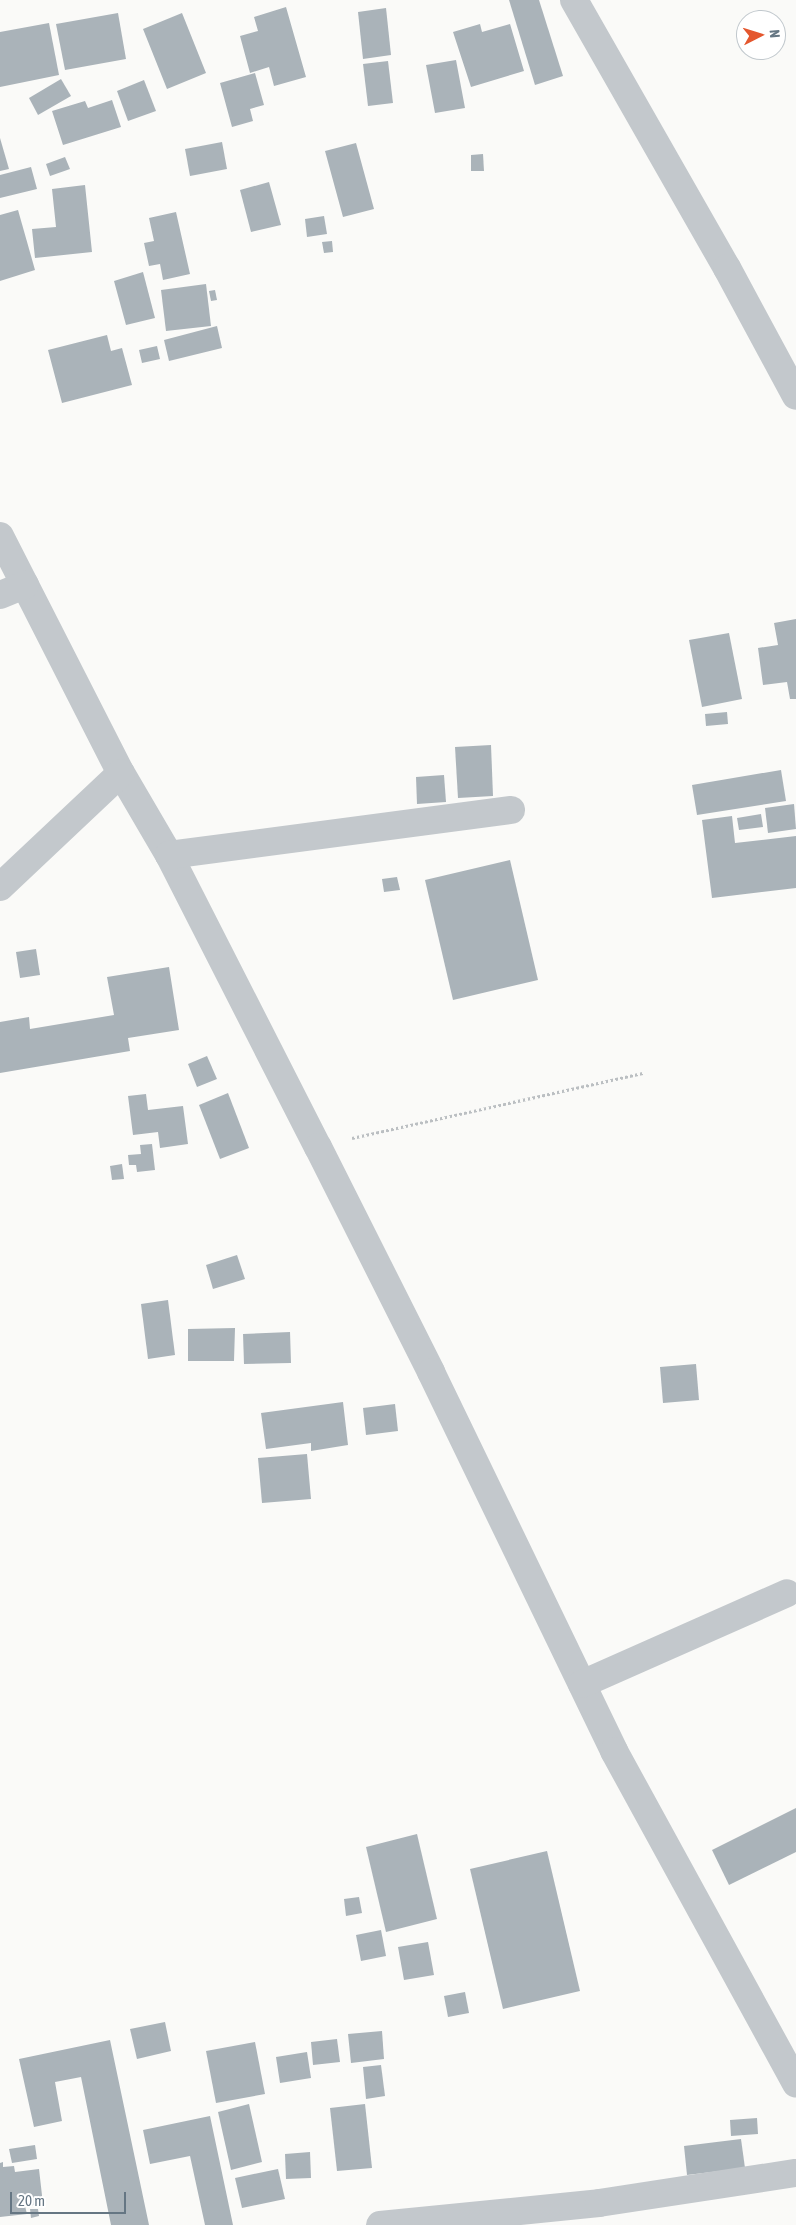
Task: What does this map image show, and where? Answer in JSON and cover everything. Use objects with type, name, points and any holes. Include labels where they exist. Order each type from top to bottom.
[{"type":"street","points":[[574,0],[727,268],[796,396]]},
{"type":"street","points":[[0,536],[12,590],[169,854],[432,1372],[614,1751],[796,2083]]},
{"type":"street","points":[[0,887],[121,773]]},
{"type":"street","points":[[169,854],[510,810]]},
{"type":"street","points":[[582,1684],[787,1592]]},
{"type":"street","points":[[380,2225],[599,2203],[796,2173]]},
{"type":"path","points":[[318,1147],[408,1123],[643,1073]]},
{"type":"building","points":[[509,0],[539,0],[563,76],[535,85]]},
{"type":"building","points":[[286,7],[306,77],[274,86],[269,67],[250,73],[240,36],[258,31],[254,17]]},
{"type":"building","points":[[386,8],[391,55],[363,59],[358,12]]},
{"type":"building","points":[[118,13],[126,59],[65,70],[56,24]]},
{"type":"building","points":[[182,13],[206,73],[167,89],[143,29]]},
{"type":"building","points":[[49,23],[59,75],[0,87],[0,32]]},
{"type":"building","points":[[480,24],[482,32],[510,24],[524,71],[471,87],[453,32]]},
{"type":"building","points":[[456,60],[465,108],[435,113],[426,65]]},
{"type":"building","points":[[388,61],[393,103],[368,106],[363,64]]},
{"type":"building","points":[[255,73],[264,105],[250,109],[253,121],[232,127],[220,83]]},
{"type":"building","points":[[61,79],[71,96],[38,115],[29,98]]},
{"type":"building","points":[[144,80],[156,111],[128,121],[117,91]]},
{"type":"building","points":[[112,100],[121,127],[63,145],[52,111],[85,101],[88,108]]},
{"type":"building","points":[[0,138],[9,169],[0,171]]},
{"type":"building","points":[[222,142],[227,169],[190,176],[185,149]]},
{"type":"building","points":[[356,143],[374,209],[343,217],[325,151]]},
{"type":"building","points":[[483,154],[484,171],[471,171],[471,155]]},
{"type":"building","points":[[65,157],[70,169],[50,176],[46,164]]},
{"type":"building","points":[[31,167],[37,189],[0,198],[0,175]]},
{"type":"building","points":[[269,182],[281,225],[251,232],[240,190]]},
{"type":"building","points":[[85,185],[92,252],[35,258],[32,229],[56,227],[52,189]]},
{"type":"building","points":[[18,210],[35,270],[0,281],[0,215]]},
{"type":"building","points":[[176,212],[190,274],[163,280],[160,264],[149,266],[144,243],[154,241],[149,218]]},
{"type":"building","points":[[324,216],[327,234],[307,237],[305,219]]},
{"type":"building","points":[[332,241],[333,252],[324,253],[322,242]]},
{"type":"building","points":[[143,272],[155,318],[126,325],[114,281]]},
{"type":"building","points":[[206,284],[211,326],[166,331],[161,290]]},
{"type":"building","points":[[215,290],[217,300],[211,301],[209,291]]},
{"type":"building","points":[[217,326],[222,348],[169,361],[164,340]]},
{"type":"building","points":[[107,335],[111,351],[122,348],[132,385],[62,403],[48,350]]},
{"type":"building","points":[[157,346],[160,359],[142,363],[139,350]]},
{"type":"building","points":[[796,619],[796,699],[790,699],[787,682],[763,685],[758,648],[778,645],[774,623]]},
{"type":"building","points":[[729,633],[742,699],[702,707],[689,640]]},
{"type":"building","points":[[727,712],[728,724],[706,726],[705,714]]},
{"type":"building","points":[[491,745],[493,796],[458,798],[455,747]]},
{"type":"building","points":[[781,770],[786,801],[697,815],[692,785]]},
{"type":"building","points":[[444,775],[446,802],[417,804],[416,777]]},
{"type":"building","points":[[794,804],[796,829],[768,833],[765,808]]},
{"type":"building","points":[[761,814],[763,827],[739,830],[737,818]]},
{"type":"building","points":[[732,816],[735,843],[796,836],[796,888],[712,898],[702,820]]},
{"type":"building","points":[[510,860],[538,980],[453,1000],[425,880]]},
{"type":"building","points":[[397,877],[400,890],[384,892],[382,879]]},
{"type":"building","points":[[36,949],[40,975],[20,978],[16,952]]},
{"type":"building","points":[[169,967],[179,1030],[128,1038],[130,1051],[0,1073],[0,1022],[29,1017],[30,1029],[114,1015],[107,977]]},
{"type":"building","points":[[207,1056],[217,1079],[197,1087],[188,1064]]},
{"type":"building","points":[[228,1093],[249,1148],[220,1159],[199,1105]]},
{"type":"building","points":[[146,1094],[148,1110],[183,1106],[188,1144],[160,1148],[158,1132],[133,1135],[128,1096]]},
{"type":"building","points":[[152,1144],[155,1170],[137,1172],[136,1165],[129,1165],[128,1155],[141,1154],[140,1145]]},
{"type":"building","points":[[122,1164],[124,1179],[112,1180],[110,1166]]},
{"type":"building","points":[[237,1255],[245,1279],[213,1289],[206,1265]]},
{"type":"building","points":[[168,1300],[175,1355],[148,1359],[141,1304]]},
{"type":"building","points":[[235,1328],[234,1361],[188,1361],[188,1329]]},
{"type":"building","points":[[290,1332],[291,1363],[244,1364],[243,1334]]},
{"type":"building","points":[[696,1364],[699,1400],[663,1403],[660,1367]]},
{"type":"building","points":[[343,1402],[348,1445],[311,1451],[311,1443],[266,1449],[261,1413]]},
{"type":"building","points":[[395,1404],[398,1431],[366,1435],[363,1408]]},
{"type":"building","points":[[307,1454],[311,1499],[262,1503],[258,1458]]},
{"type":"building","points":[[796,1808],[796,1852],[729,1885],[712,1850]]},
{"type":"building","points":[[417,1834],[437,1919],[386,1932],[366,1847]]},
{"type":"building","points":[[547,1851],[580,1991],[503,2009],[470,1869]]},
{"type":"building","points":[[359,1897],[362,1913],[346,1916],[344,1899]]},
{"type":"building","points":[[381,1930],[386,1956],[361,1961],[356,1935]]},
{"type":"building","points":[[428,1942],[434,1975],[404,1980],[398,1947]]},
{"type":"building","points":[[465,1992],[469,2013],[448,2017],[444,1996]]},
{"type":"building","points":[[165,2022],[171,2051],[137,2059],[130,2029]]},
{"type":"building","points":[[382,2031],[384,2059],[351,2063],[348,2034]]},
{"type":"building","points":[[337,2039],[340,2062],[313,2065],[311,2042]]},
{"type":"building","points":[[110,2040],[149,2225],[111,2225],[81,2077],[55,2082],[62,2121],[34,2127],[19,2059]]},
{"type":"building","points":[[255,2042],[265,2094],[216,2103],[206,2051]]},
{"type":"building","points":[[307,2052],[311,2078],[280,2083],[276,2057]]},
{"type":"building","points":[[381,2065],[385,2096],[366,2099],[363,2067]]},
{"type":"building","points":[[249,2104],[262,2162],[231,2170],[218,2112]]},
{"type":"building","points":[[365,2104],[372,2168],[337,2171],[330,2108]]},
{"type":"building","points":[[210,2116],[233,2225],[205,2225],[190,2156],[150,2164],[143,2130]]},
{"type":"building","points":[[757,2118],[758,2134],[731,2136],[730,2120]]},
{"type":"building","points":[[741,2139],[745,2168],[687,2175],[684,2146]]},
{"type":"building","points":[[35,2145],[37,2159],[12,2163],[9,2149]]},
{"type":"building","points":[[310,2152],[311,2178],[286,2179],[285,2154]]},
{"type":"building","points":[[3,2162],[3,2167],[14,2166],[15,2172],[39,2169],[43,2204],[25,2206],[27,2214],[0,2217],[0,2163]]},
{"type":"building","points":[[278,2169],[285,2199],[242,2208],[235,2178]]},
{"type":"building","points":[[30,2209],[38,2209],[39,2216],[31,2218]]}]
